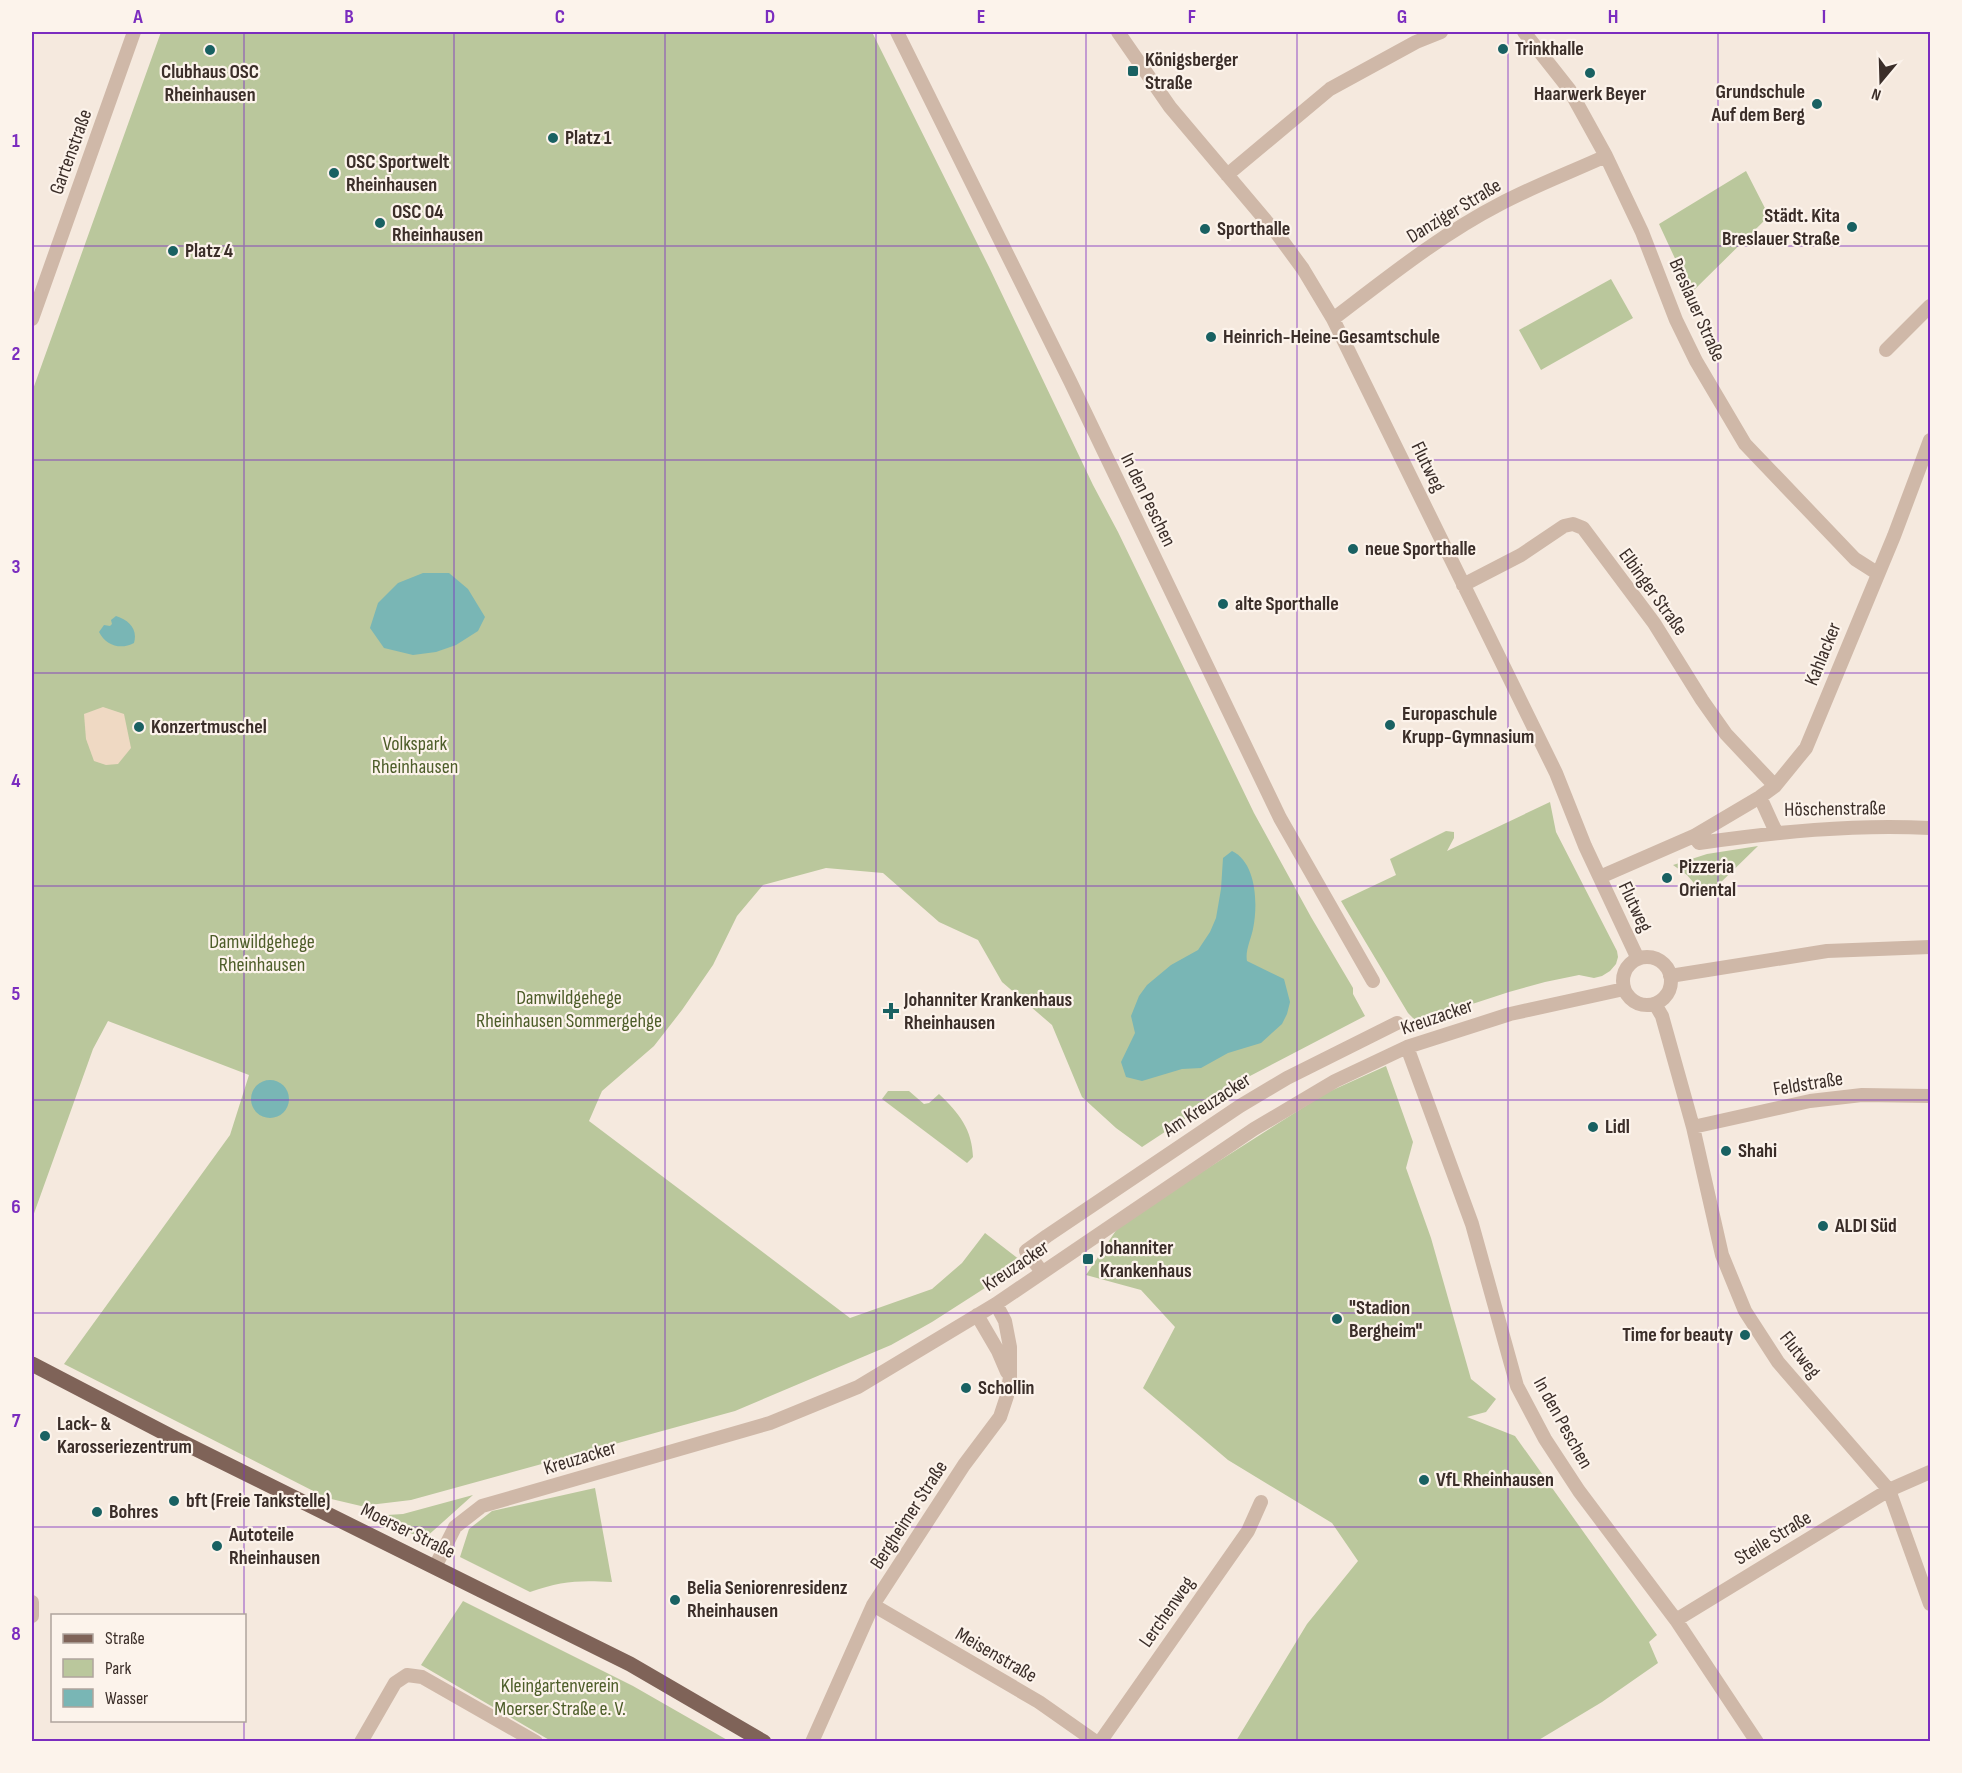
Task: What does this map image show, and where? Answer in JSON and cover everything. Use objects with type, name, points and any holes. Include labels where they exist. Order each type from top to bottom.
[{"type":"main road","name":"Moerser Straße","points":[[32,1364],[176,1439],[630,1664],[764,1742]]},
{"type":"street","name":"Gartenstraße","points":[[32,319],[134,32]]},
{"type":"street","name":"In den Peschen","points":[[897,32],[1070,381],[1280,818],[1373,981]]},
{"type":"street","name":"Flutweg","points":[[1118,32],[1170,107],[1278,235],[1303,269],[1333,319],[1556,773],[1585,846],[1638,959]]},
{"type":"street","points":[[1227,175],[1330,89],[1416,42],[1441,32]]},
{"type":"street","name":"Breslauer Straße","points":[[1524,32],[1569,89],[1606,156],[1642,232],[1676,320],[1696,361],[1745,444],[1855,559],[1877,573]]},
{"type":"street","name":"Danziger Straße","points":[[1333,319],[1408,261],[1469,222],[1501,203],[1606,156]]},
{"type":"street","points":[[1886,350],[1930,306]]},
{"type":"street","name":"Kahlacker","points":[[1600,878],[1694,836],[1760,797],[1775,786],[1806,748],[1898,526],[1930,440]]},
{"type":"street","name":"Elbinger Straße","points":[[1463,585],[1521,555],[1564,526],[1573,524],[1583,528],[1654,623],[1726,734],[1775,786]]},
{"type":"street","name":"Höschenstraße","points":[[1760,797],[1776,832],[1848,828],[1930,828]]},
{"type":"street","points":[[1694,836],[1699,843],[1776,832]]},
{"type":"street","points":[[1670,976],[1827,951],[1930,947]]},
{"type":"street","points":[[1638,959],[1654,959],[1667,969],[1670,976],[1669,990],[1654,1004],[1636,1002],[1624,989],[1625,971],[1638,959]]},
{"type":"street","name":"Kreuzacker","points":[[435,1567],[455,1527],[482,1506],[770,1423],[858,1388],[996,1304],[1288,1107],[1335,1081],[1407,1047],[1510,1014],[1624,989]]},
{"type":"street","name":"Flutweg","points":[[1654,1004],[1662,1016],[1693,1127],[1722,1255],[1745,1311],[1778,1362],[1889,1490],[1930,1604]]},
{"type":"street","name":"Am Kreuzacker","points":[[1042,1272],[1026,1251],[1047,1236],[1249,1100],[1305,1068],[1397,1023]]},
{"type":"street","name":"In den Peschen","points":[[1407,1047],[1472,1224],[1518,1386],[1545,1439],[1579,1491],[1676,1620],[1757,1742]]},
{"type":"street","name":"Feldstraße","points":[[1693,1127],[1810,1101],[1862,1095],[1930,1096]]},
{"type":"street","points":[[1047,1236],[1062,1258]]},
{"type":"street","name":"Bergheimer Straße","points":[[812,1742],[873,1605],[935,1509],[1000,1417],[1010,1377],[1010,1347],[1005,1321],[996,1304]]},
{"type":"street","points":[[977,1316],[998,1351],[1010,1377]]},
{"type":"street","name":"Steile Straße","points":[[1676,1620],[1889,1490],[1930,1472]]},
{"type":"street","name":"Lerchenweg","points":[[1098,1742],[1248,1531],[1261,1502]]},
{"type":"street","points":[[32,1602],[32,1616]]},
{"type":"street","name":"Meisenstraße","points":[[873,1605],[1039,1702],[1098,1742]]},
{"type":"street","points":[[361,1742],[395,1683],[407,1675],[422,1677],[536,1742]]},
{"type":"green space","name":"Volkspark Rheinhausen","points":[[161,32],[872,32],[990,269],[1254,813],[1353,988],[1353,994],[1365,1016],[1250,1076],[1142,1147],[1116,1128],[1082,1097],[1052,1025],[1002,982],[978,940],[939,922],[883,873],[826,868],[763,885],[737,916],[713,965],[682,1010],[654,1046],[602,1091],[589,1121],[850,1318],[932,1289],[962,1263],[985,1233],[1024,1263],[932,1322],[891,1345],[735,1411],[411,1500],[361,1506],[327,1498],[64,1364],[230,1135],[249,1075],[108,1021],[93,1049],[32,1219],[32,392]]},
{"type":"green space","points":[[1746,171],[1769,216],[1691,293],[1659,224]]},
{"type":"green space","points":[[1611,279],[1633,318],[1541,370],[1519,330]]},
{"type":"green space","points":[[1550,802],[1556,832],[1617,951],[1616,964],[1602,976],[1594,978],[1579,975],[1545,982],[1417,1022],[1408,1013],[1341,901],[1396,875],[1390,859],[1446,831],[1454,832],[1454,838],[1447,851]]},
{"type":"green space","points":[[1758,846],[1715,888],[1699,889],[1687,875],[1673,865],[1707,854]]},
{"type":"green space","name":"VfL Rheinhausen","points":[[1386,1066],[1413,1142],[1406,1168],[1431,1238],[1471,1379],[1496,1399],[1486,1412],[1467,1417],[1515,1436],[1657,1635],[1649,1642],[1658,1663],[1602,1702],[1537,1741],[1236,1741],[1307,1624],[1358,1561],[1332,1523],[1228,1460],[1143,1388],[1175,1327],[1141,1290],[1086,1275],[1117,1229],[1326,1093]]},
{"type":"green space","points":[[888,1091],[909,1091],[924,1104],[929,1103],[939,1094],[963,1122],[970,1138],[973,1157],[967,1163],[882,1099]]},
{"type":"green space","points":[[595,1488],[612,1582],[570,1582],[530,1592],[460,1557],[469,1529],[492,1511]]},
{"type":"green space","points":[[473,1495],[424,1539],[371,1516],[403,1514]]},
{"type":"green space","name":"Kleingartenverein Moerser Straße e. V.","points":[[463,1601],[633,1686],[729,1741],[551,1741],[421,1665]]},
{"type":"shaded area","points":[[103,707],[124,714],[131,748],[118,764],[106,765],[94,761],[86,739],[84,714]]},
{"type":"water","points":[[423,573],[449,573],[468,589],[485,617],[478,631],[456,645],[436,652],[413,655],[384,648],[370,628],[378,603],[398,583]]},
{"type":"water","points":[[116,616],[125,620],[133,629],[134,643],[119,646],[102,637],[99,632],[104,625],[110,626],[111,620]]},
{"type":"water","points":[[1232,851],[1247,865],[1254,886],[1255,919],[1247,949],[1247,961],[1284,979],[1290,1002],[1287,1014],[1282,1024],[1261,1043],[1228,1053],[1201,1068],[1182,1069],[1142,1081],[1126,1077],[1121,1062],[1135,1033],[1131,1016],[1139,996],[1147,985],[1171,965],[1198,950],[1210,932],[1216,918],[1223,858]]},
{"type":"water","points":[[270,1080],[284,1085],[289,1099],[284,1113],[270,1118],[256,1113],[251,1099],[256,1085]]},
{"type":"place","name":"Trinkhalle","points":[[1503,49]]},
{"type":"place","name":"Clubhaus OSC Rheinhausen","points":[[210,50]]},
{"type":"place","name":"Königsberger Straße","points":[[1133,71]]},
{"type":"place","name":"Haarwerk Beyer","points":[[1590,73]]},
{"type":"place","name":"Grundschule Auf dem Berg","points":[[1817,104]]},
{"type":"place","name":"Platz 1","points":[[553,138]]},
{"type":"place","name":"OSC Sportwelt Rheinhausen","points":[[334,173]]},
{"type":"place","name":"OSC 04 Rheinhausen","points":[[380,223]]},
{"type":"place","name":"Städt. Kita Breslauer Straße","points":[[1852,227]]},
{"type":"place","name":"Sporthalle","points":[[1205,229]]},
{"type":"place","name":"Platz 4","points":[[173,251]]},
{"type":"place","name":"Heinrich-Heine-Gesamtschule","points":[[1211,337]]},
{"type":"place","name":"neue Sporthalle","points":[[1353,549]]},
{"type":"place","name":"alte Sporthalle","points":[[1223,604]]},
{"type":"place","name":"Europaschule Krupp-Gymnasium","points":[[1390,725]]},
{"type":"place","name":"Konzertmuschel","points":[[139,727]]},
{"type":"place","name":"Pizzeria Oriental","points":[[1667,878]]},
{"type":"place","name":"Johanniter Krankenhaus Rheinhausen","points":[[891,1011]]},
{"type":"place","name":"Lidl","points":[[1593,1127]]},
{"type":"place","name":"Shahi","points":[[1726,1151]]},
{"type":"place","name":"ALDI Süd","points":[[1823,1226]]},
{"type":"place","name":"Johanniter Krankenhaus","points":[[1088,1259]]},
{"type":"place","name":"\"Stadion Bergheim\"","points":[[1337,1319]]},
{"type":"place","name":"Time for beauty","points":[[1745,1335]]},
{"type":"place","name":"Schollin","points":[[966,1388]]},
{"type":"place","name":"Lack- & Karosseriezentrum","points":[[45,1436]]},
{"type":"place","name":"VfL Rheinhausen","points":[[1424,1480]]},
{"type":"place","name":"bft (Freie Tankstelle)","points":[[174,1501]]},
{"type":"place","name":"Bohres","points":[[97,1512]]},
{"type":"place","name":"Autoteile Rheinhausen","points":[[217,1546]]},
{"type":"place","name":"Belia Seniorenresidenz Rheinhausen","points":[[675,1600]]},
{"type":"park label","name":"Damwildgehege Rheinhausen","points":[[262,954]]},
{"type":"park label","name":"Damwildgehege Rheinhausen Sommergehge","points":[[569,1010]]}]
